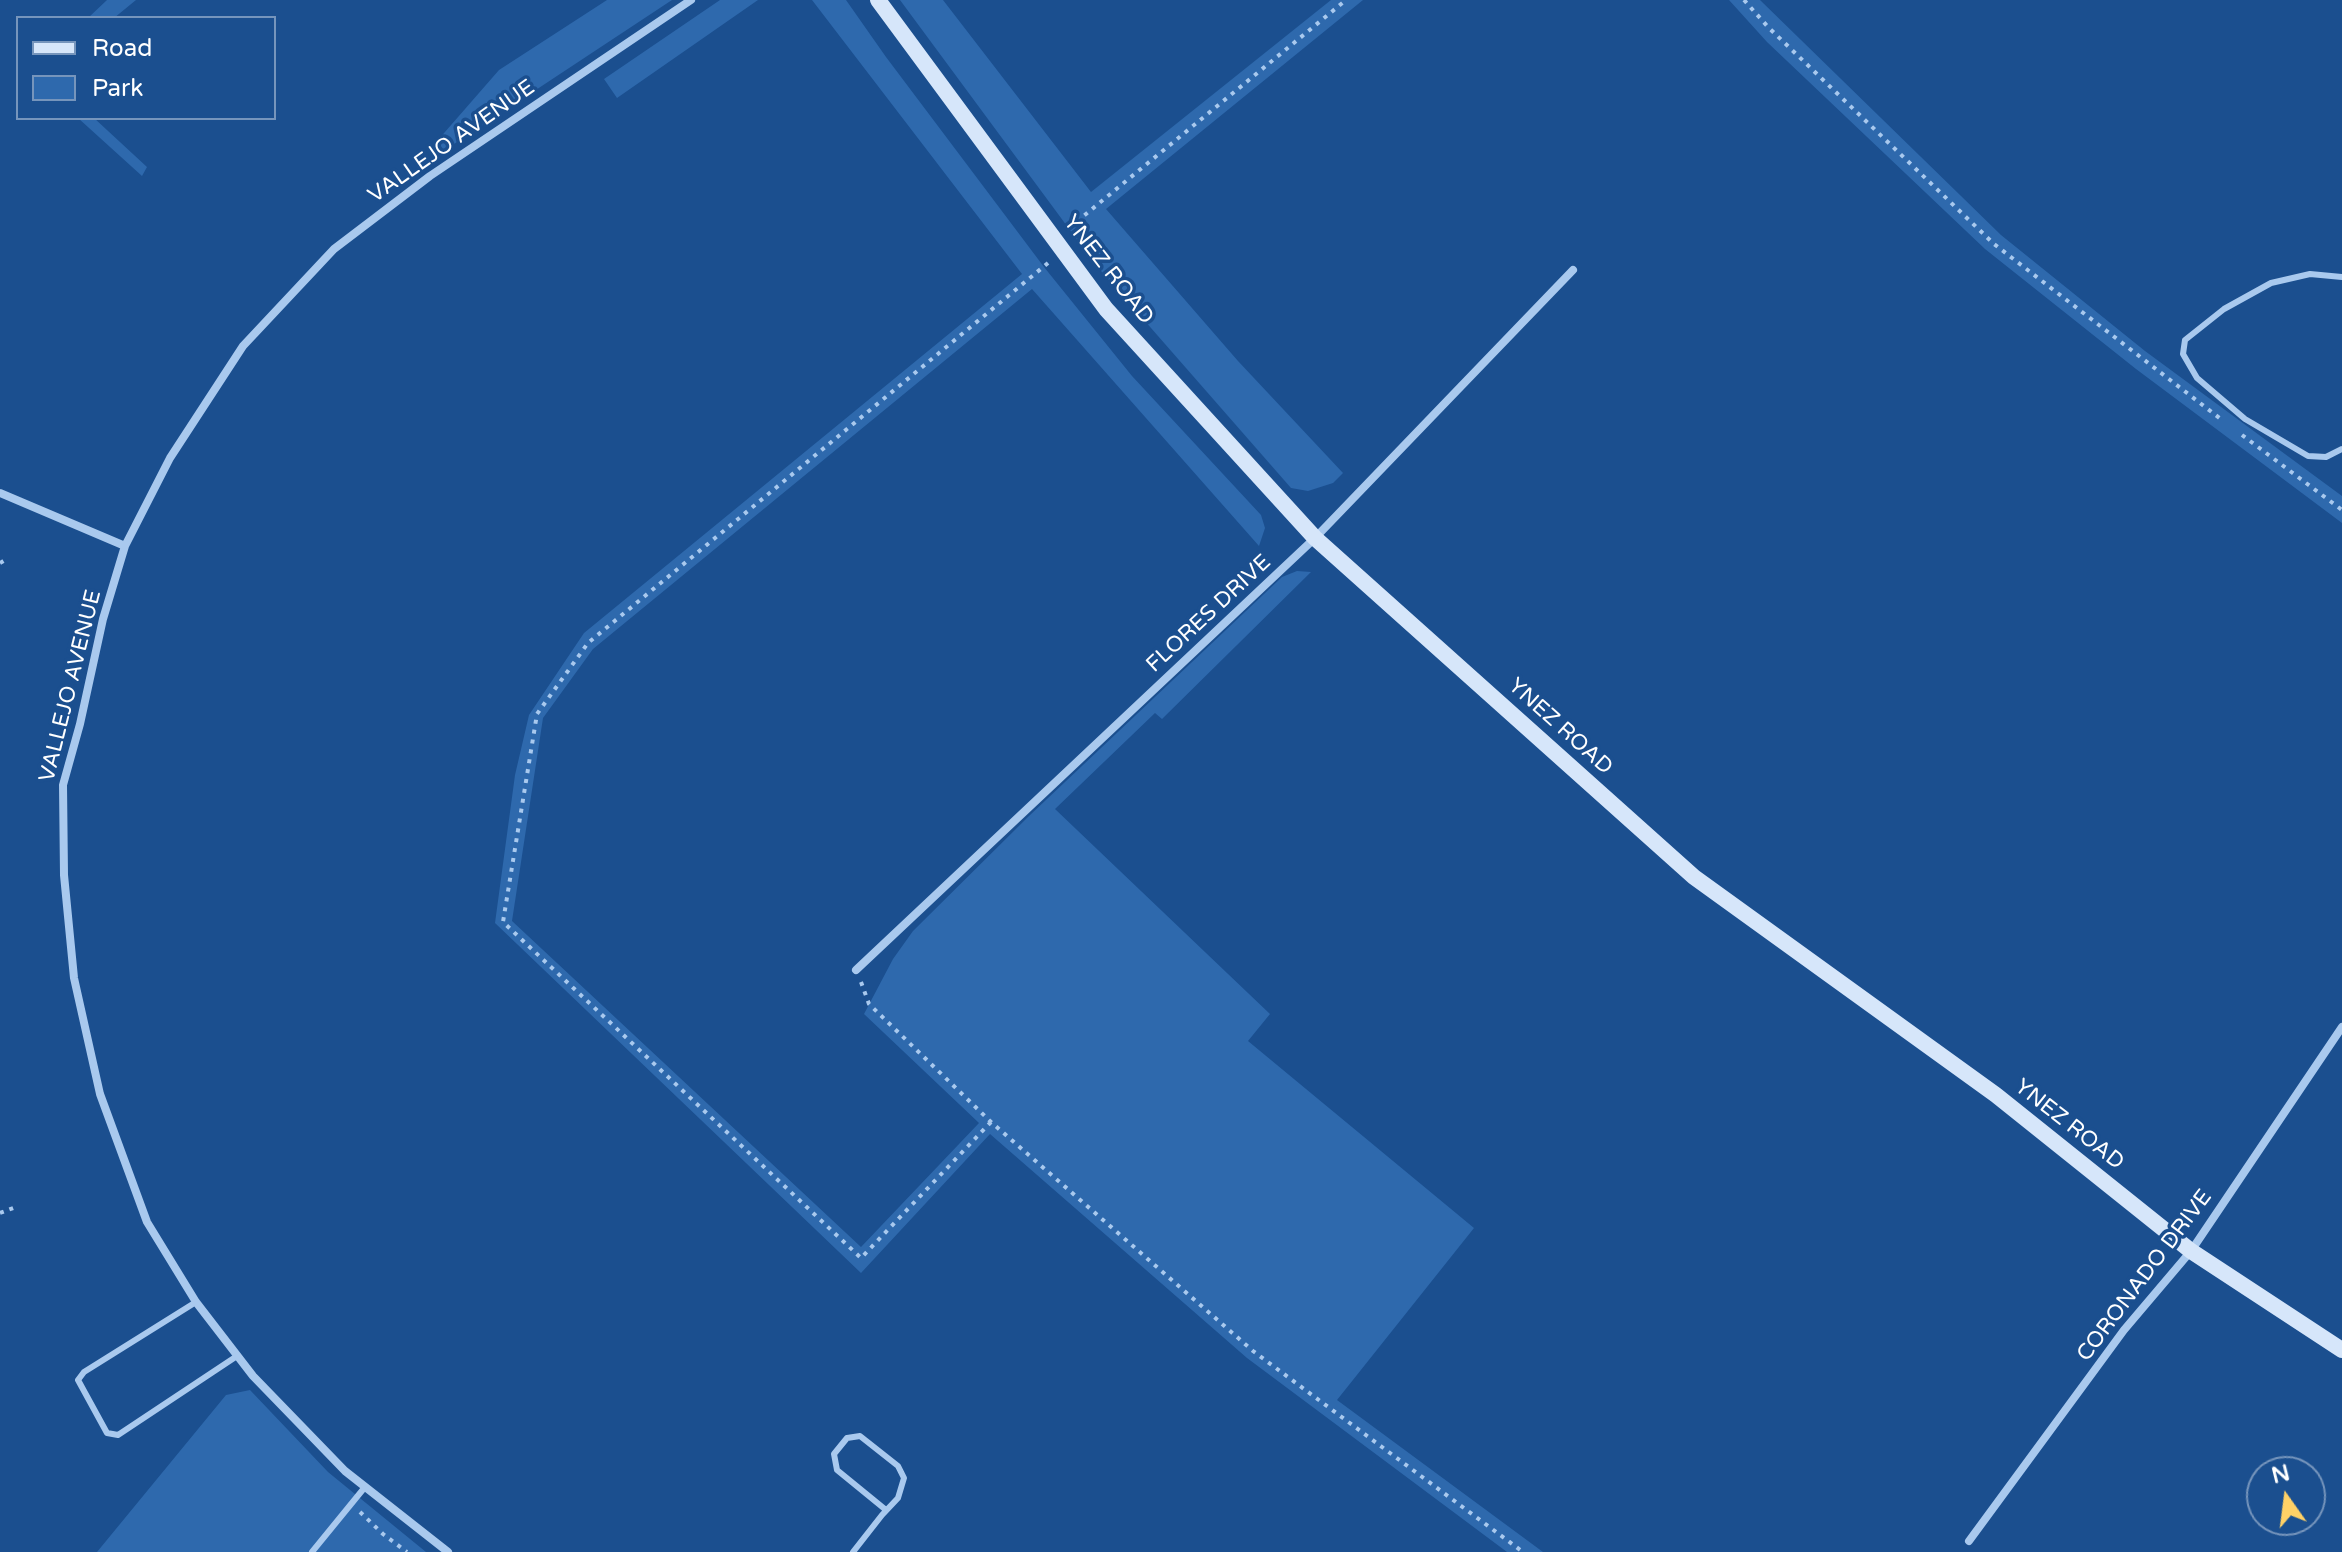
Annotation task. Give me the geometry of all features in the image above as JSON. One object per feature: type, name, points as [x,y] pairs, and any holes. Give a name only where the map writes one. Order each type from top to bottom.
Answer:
[{"type":"main road","name":"YNEZ ROAD","points":[[878,0],[1106,309],[1315,538],[1694,877],[1996,1095],[2191,1251],[2342,1350]]},
{"type":"street","name":"VALLEJO AVENUE","points":[[448,1552],[345,1471],[253,1376],[196,1302],[147,1222],[100,1094],[74,978],[65,890],[63,785],[103,619],[125,546],[170,458],[243,346],[334,249],[430,176],[691,0]]},
{"type":"street","name":"FLORES DRIVE","points":[[856,970],[1315,538],[1573,270]]},
{"type":"street","points":[[0,493],[125,546]]},
{"type":"street","name":"CORONADO DRIVE","points":[[1969,1541],[2124,1330],[2191,1251],[2342,1027]]},
{"type":"lane","points":[[2342,277],[2310,274],[2271,283],[2224,309],[2185,340],[2183,354],[2197,378],[2245,419],[2308,456],[2326,457],[2342,449]]},
{"type":"lane","points":[[196,1302],[84,1372],[78,1380],[107,1433],[118,1435],[237,1356]]},
{"type":"lane","points":[[853,1552],[898,1498],[904,1478],[898,1466],[860,1436],[847,1438],[834,1454],[837,1470],[886,1510]]},
{"type":"lane","points":[[312,1552],[365,1487]]},
{"type":"path","points":[[991,1122],[861,1258],[503,922],[537,714],[588,643],[1044,267],[1068,229],[1080,218],[1346,0]]},
{"type":"path","points":[[1744,0],[1768,27],[1994,244],[2222,421]]},
{"type":"path","points":[[2234,430],[2342,510]]},
{"type":"path","points":[[856,970],[869,1004],[991,1122],[1253,1351],[1523,1552]]},
{"type":"path","points":[[0,1213],[16,1207]]},
{"type":"path","points":[[353,1501],[367,1521],[407,1552]]},
{"type":"green space","points":[[107,0],[136,0],[116,16],[90,16]]},
{"type":"green space","points":[[607,0],[672,0],[451,146],[439,152],[431,148],[499,70]]},
{"type":"green space","points":[[720,0],[758,0],[617,98],[604,79]]},
{"type":"green space","points":[[812,0],[846,0],[1044,267],[1132,376],[1261,515],[1265,528],[1259,546],[1032,289],[593,649],[543,718],[512,921],[861,1247],[979,1123],[864,1014],[893,959],[913,931],[1029,816],[1282,577],[1297,571],[1311,572],[1162,719],[1155,713],[1055,809],[1270,1014],[1248,1041],[1474,1228],[1337,1400],[1543,1552],[1507,1552],[1247,1358],[990,1134],[861,1273],[495,923],[515,775],[529,715],[584,633],[1022,274]]},
{"type":"green space","points":[[900,0],[943,0],[1091,192],[1331,0],[1363,0],[1106,209],[1238,361],[1343,473],[1333,483],[1308,491],[1291,488],[1095,264]]},
{"type":"green space","points":[[1729,0],[1760,0],[2001,235],[2145,351],[2342,496],[2342,523],[2136,369],[1985,249],[1767,42]]},
{"type":"green space","points":[[80,120],[96,120],[147,167],[142,176]]},
{"type":"green space","points":[[250,1390],[328,1472],[426,1552],[97,1552],[226,1395]]}]
